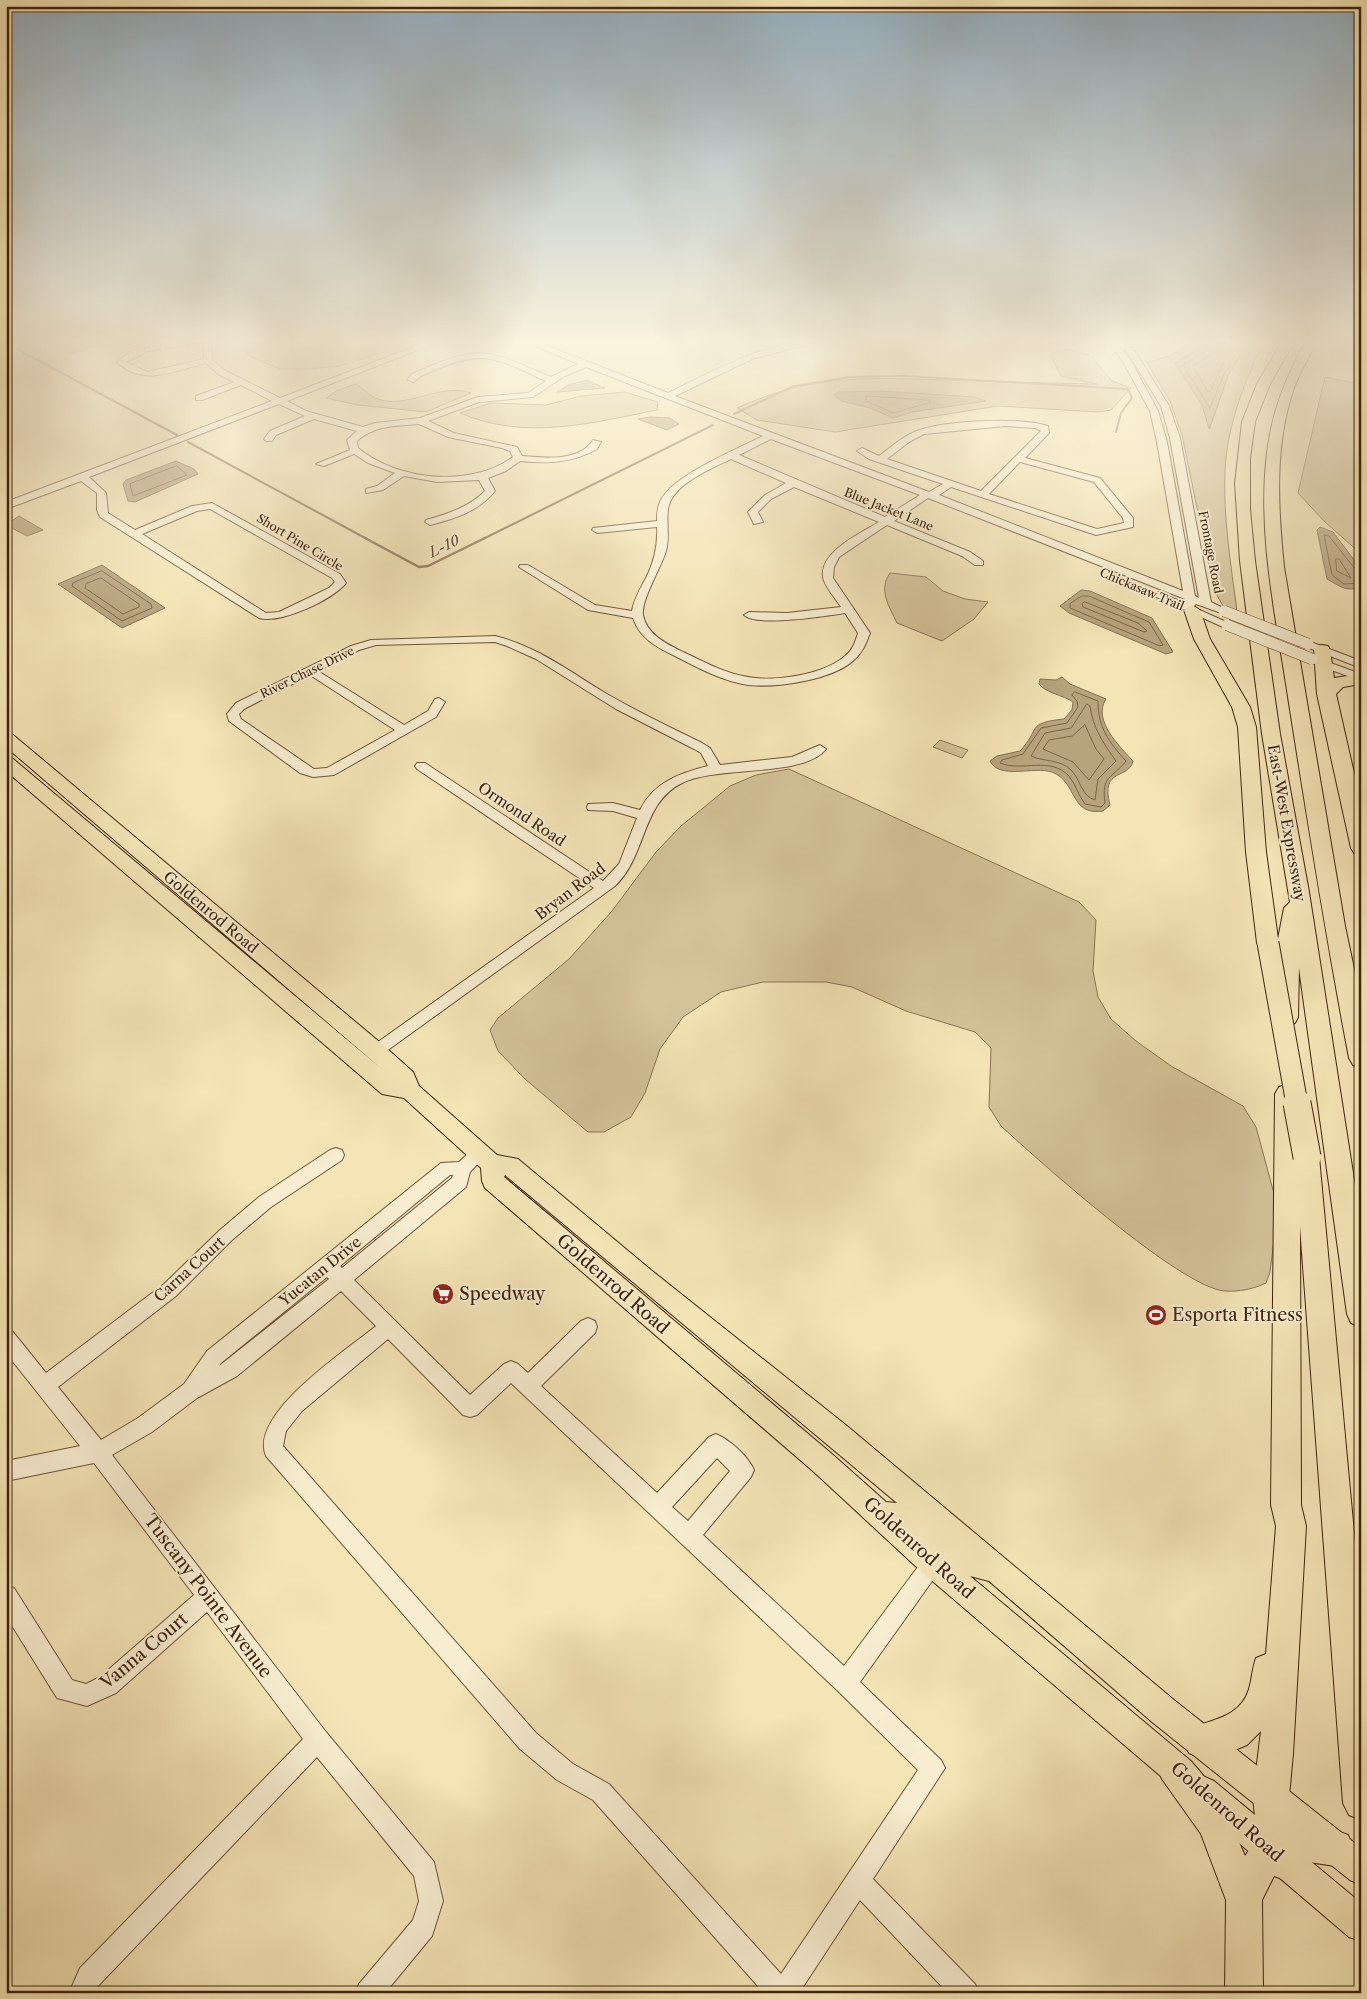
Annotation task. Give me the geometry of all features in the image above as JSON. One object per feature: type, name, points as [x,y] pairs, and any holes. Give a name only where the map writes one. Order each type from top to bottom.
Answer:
[{"type":"highway","name":"East-West Expressway","points":[[1246,433],[1243,516],[1262,674],[1289,850],[1299,892],[1361,1314]]},
{"type":"highway","name":"East-West Expressway","points":[[1276,433],[1271,459],[1270,507],[1276,567],[1334,926],[1361,1058]]},
{"type":"highway","points":[[1196,604],[1202,639],[1241,707],[1247,727],[1256,852],[1268,943],[1307,1157],[1361,1803]]},
{"type":"highway","points":[[1316,654],[1361,848]]},
{"type":"highway","points":[[1326,694],[1338,682],[1361,679]]},
{"type":"highway","points":[[1278,1852],[1274,1837],[1270,1796],[1275,1763],[1291,1526],[1286,1505],[1288,1369],[1286,997],[1289,937],[1299,892]]},
{"type":"highway","points":[[1334,926],[1355,961],[1361,980]]},
{"type":"highway","points":[[1201,1741],[1235,1733],[1254,1713],[1266,1695],[1280,1526],[1286,1505]]},
{"type":"highway","points":[[1174,1767],[1214,1823],[1244,1900],[1244,1993]]},
{"type":"highway","points":[[1244,1900],[1258,1868],[1278,1852],[1308,1842],[1348,1858]]},
{"type":"main road","name":"Goldenrod Road","points":[[6,738],[95,815],[340,1045],[390,1088],[409,1090]]},
{"type":"main road","name":"Goldenrod Road","points":[[6,762],[205,931],[251,946],[398,1070],[406,1078],[409,1090],[486,1158],[510,1166],[643,1278],[838,1435],[954,1535],[1201,1741],[1348,1858]]},
{"type":"main road","points":[[59,807],[95,815]]},
{"type":"main road","points":[[73,819],[95,815]]},
{"type":"main road","points":[[340,1045],[345,1043],[354,1045],[380,1069],[398,1070]]},
{"type":"main road","name":"Goldenrod Road","points":[[486,1158],[493,1181],[882,1515],[933,1563],[1174,1767],[1278,1852],[1361,1925]]},
{"type":"main road","points":[[882,1515],[900,1516],[928,1534],[938,1537],[954,1535]]},
{"type":"main road","points":[[933,1563],[942,1557],[956,1557],[1000,1573]]},
{"type":"street","points":[[6,506],[194,433]]},
{"type":"street","points":[[269,439],[273,433]]},
{"type":"street","points":[[359,433],[352,440],[355,451],[402,473],[437,479],[482,476],[511,465],[518,458],[568,460],[594,447],[596,442]]},
{"type":"street","points":[[447,433],[473,440],[499,443],[514,448],[518,458]]},
{"type":"street","name":"Chickasaw Trail","points":[[763,433],[1151,582],[1196,604],[1226,624],[1316,654],[1361,665]]},
{"type":"street","points":[[880,460],[920,433]]},
{"type":"street","points":[[983,495],[1044,433]]},
{"type":"street","name":"Frontage Road","points":[[1160,433],[1185,573],[1196,604]]},
{"type":"street","name":"Frontage Road","points":[[1174,433],[1196,604]]},
{"type":"street","points":[[770,436],[678,484],[666,498],[661,524],[663,542],[655,571],[639,604],[638,616],[645,632],[654,640],[701,666],[747,681],[777,683],[800,679],[834,668],[857,652],[864,633],[828,578],[835,555],[926,495],[940,480]]},
{"type":"street","points":[[321,464],[355,451]]},
{"type":"street","points":[[862,451],[880,460],[1096,532],[1129,525],[1128,518],[1096,480],[1019,459]]},
{"type":"street","name":"Blue Jacket Lane","points":[[733,456],[793,483],[966,554],[979,563]]},
{"type":"street","points":[[369,491],[380,488],[402,473]]},
{"type":"street","name":"Short Pine Circle","points":[[82,476],[98,488],[103,495],[105,502],[102,510],[104,515],[134,534],[266,617],[276,617],[288,613],[333,590],[341,583],[336,576],[212,506],[195,508],[134,534]]},
{"type":"street","points":[[430,522],[446,519],[481,501],[490,491],[482,476]]},
{"type":"street","points":[[758,522],[753,512],[758,506],[793,483]]},
{"type":"street","points":[[926,495],[938,493],[950,484]]},
{"type":"street","name":"Chickasaw Trail","points":[[926,495],[935,502],[1196,604],[1224,611],[1316,654],[1361,679]]},
{"type":"street","points":[[597,530],[661,524]]},
{"type":"street","points":[[524,567],[592,608],[638,616]]},
{"type":"street","points":[[1151,582],[1172,583],[1182,579],[1185,573]]},
{"type":"street","points":[[748,615],[774,618],[798,617],[849,609]]},
{"type":"street","name":"River Chase Drive","points":[[439,702],[432,714],[330,772],[313,774],[304,770],[235,721],[233,714],[240,706],[309,670],[355,648],[375,642],[494,640],[514,643],[560,668],[608,700],[698,746],[706,751],[716,769]]},
{"type":"street","points":[[309,670],[402,730]]},
{"type":"street","name":"Bryan Road","points":[[376,1051],[604,888],[626,864],[643,815],[652,800],[664,788],[691,775],[716,769],[784,763],[800,759],[820,749]]},
{"type":"street","name":"Ormond Road","points":[[421,766],[604,888]]},
{"type":"street","points":[[593,807],[613,807],[643,815]]},
{"type":"street","name":"Carna Court","points":[[44,1386],[170,1290],[226,1235],[265,1202],[336,1155]]},
{"type":"street","name":"Yucatan Drive","points":[[6,1471],[98,1452],[144,1425],[190,1391],[230,1370],[334,1272],[460,1182],[462,1168],[486,1158]]},
{"type":"street","points":[[334,1272],[389,1327],[470,1408],[511,1370],[846,1683],[933,1768],[782,1993],[600,1792],[565,1772],[528,1741],[272,1449],[277,1427],[295,1404],[389,1327]]},
{"type":"street","points":[[528,1386],[588,1327]]},
{"type":"street","name":"Tuscany Pointe Avenue","points":[[6,1338],[98,1452],[318,1740],[425,1871],[431,1901],[423,1927],[368,1993]]},
{"type":"street","points":[[658,1507],[716,1444],[723,1450],[744,1470],[689,1536]]},
{"type":"street","points":[[846,1683],[933,1563]]},
{"type":"street","name":"Vanna Court","points":[[6,1596],[65,1690],[87,1695],[108,1685],[208,1596]]},
{"type":"street","points":[[82,1993],[89,1977],[318,1740]]},
{"type":"street","points":[[858,1881],[966,1993]]},
{"type":"shaded area","points":[[1181,433],[1230,433],[1225,471],[1226,524],[1237,611],[1223,606],[1214,590]]},
{"type":"shaded area","points":[[1312,433],[1361,433],[1361,554],[1324,521],[1298,493]]},
{"type":"shaded area","points":[[890,573],[926,577],[943,591],[965,599],[988,602],[974,619],[942,641],[897,623],[888,604],[885,592],[885,586]]},
{"type":"shaded area","points":[[940,740],[968,750],[962,758],[933,747]]},
{"type":"shaded area","points":[[789,769],[1079,902],[1096,920],[1093,971],[1098,997],[1111,1019],[1136,1041],[1171,1066],[1243,1106],[1256,1127],[1276,1201],[1276,1224],[1270,1272],[1266,1283],[1246,1290],[1225,1291],[1204,1284],[1177,1269],[1145,1247],[1077,1193],[1001,1126],[989,1107],[991,1048],[975,1032],[906,1011],[852,987],[826,982],[763,982],[721,992],[683,1017],[660,1049],[645,1093],[631,1117],[604,1132],[588,1132],[525,1079],[498,1051],[490,1030],[498,1018],[569,959],[612,911],[656,852],[681,826],[730,786],[756,775]]},
{"type":"water","points":[[176,461],[194,469],[198,474],[135,502],[128,501],[123,484],[126,480]]},
{"type":"water","points":[[19,516],[43,530],[27,536],[6,525]]},
{"type":"water","points":[[1320,527],[1333,532],[1361,569],[1361,588],[1346,589],[1327,579],[1317,530]]},
{"type":"water","points":[[102,565],[165,608],[122,628],[58,584]]},
{"type":"water","points":[[1081,590],[1090,591],[1152,618],[1173,652],[1166,654],[1069,613],[1060,606]]},
{"type":"water","points":[[1062,677],[1070,684],[1106,699],[1102,716],[1105,724],[1115,741],[1133,761],[1126,771],[1112,779],[1108,793],[1110,805],[1103,811],[1092,811],[1084,808],[1066,783],[1052,772],[1001,770],[990,761],[997,756],[1020,751],[1038,725],[1064,719],[1072,710],[1073,702],[1046,690],[1039,684],[1040,679],[1056,680]]},
{"type":"waterway","name":"L-10","points":[[483,539],[696,433]]},
{"type":"waterway","name":"L-10","points":[[188,442],[367,539]]},
{"type":"waterway","name":"L-10","points":[[365,538],[419,567],[428,566],[485,538]]},
{"type":"place","name":"Speedway","points":[[443,1294]]},
{"type":"place","name":"Esporta Fitness","points":[[1156,1315]]}]
